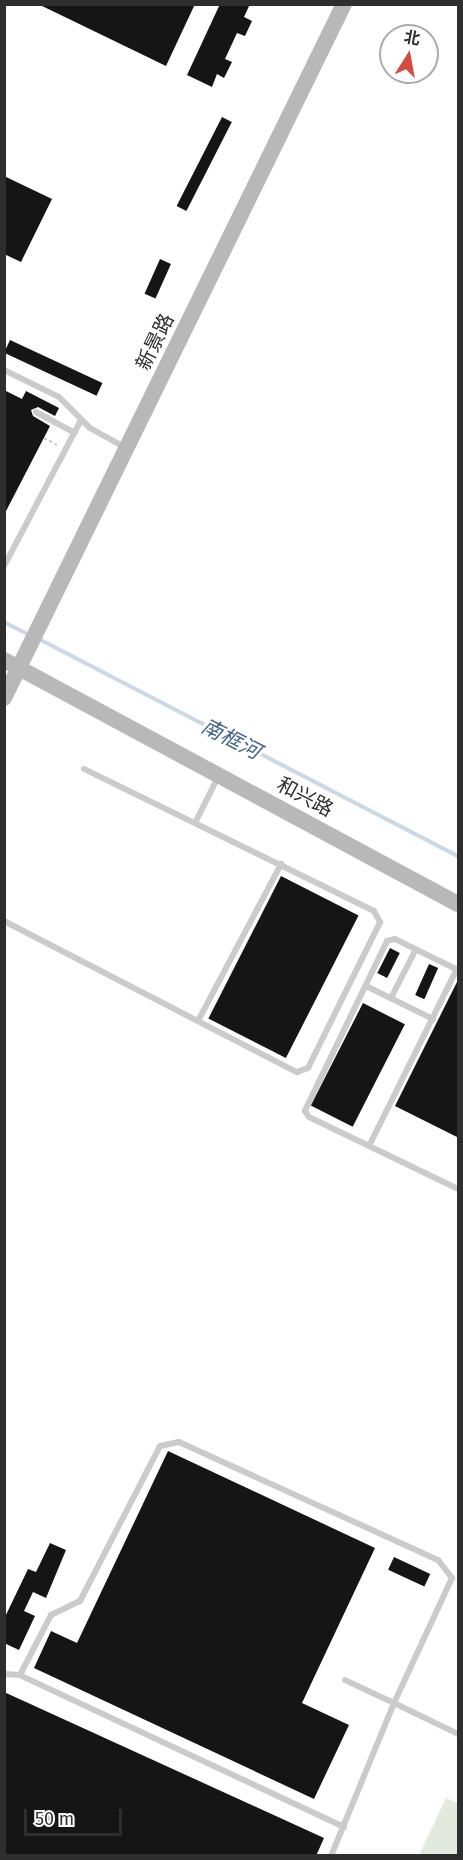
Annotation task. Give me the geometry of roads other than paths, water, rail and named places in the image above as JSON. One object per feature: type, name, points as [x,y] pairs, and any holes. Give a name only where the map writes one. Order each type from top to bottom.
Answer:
[{"type":"street","name":"新景路","points":[[4,698],[12,664],[127,448],[344,4]]},
{"type":"street","name":"和兴路","points":[[12,664],[459,904]]},
{"type":"lane","points":[[4,370],[59,397],[81,420],[127,448]]},
{"type":"lane","points":[[36,412],[75,433]]},
{"type":"lane","points":[[4,567],[81,420]]},
{"type":"lane","points":[[4,921],[297,1072],[308,1068],[380,922],[374,911],[84,769]]},
{"type":"lane","points":[[196,822],[219,775]]},
{"type":"lane","points":[[198,1021],[281,864]]},
{"type":"lane","points":[[369,1146],[458,970],[395,939],[387,941],[305,1112],[369,1146],[459,1189]]},
{"type":"lane","points":[[391,998],[416,949]]},
{"type":"lane","points":[[366,986],[433,1019]]},
{"type":"lane","points":[[20,1676],[51,1615],[80,1602],[160,1446],[179,1442],[438,1560],[452,1578],[394,1703],[331,1856]]},
{"type":"lane","points":[[4,1674],[20,1676],[344,1827]]},
{"type":"lane","points":[[345,1680],[459,1734]]},
{"type":"waterway","name":"南框河","points":[[4,622],[30,635]]},
{"type":"waterway","name":"南框河","points":[[37,638],[458,856]]}]
